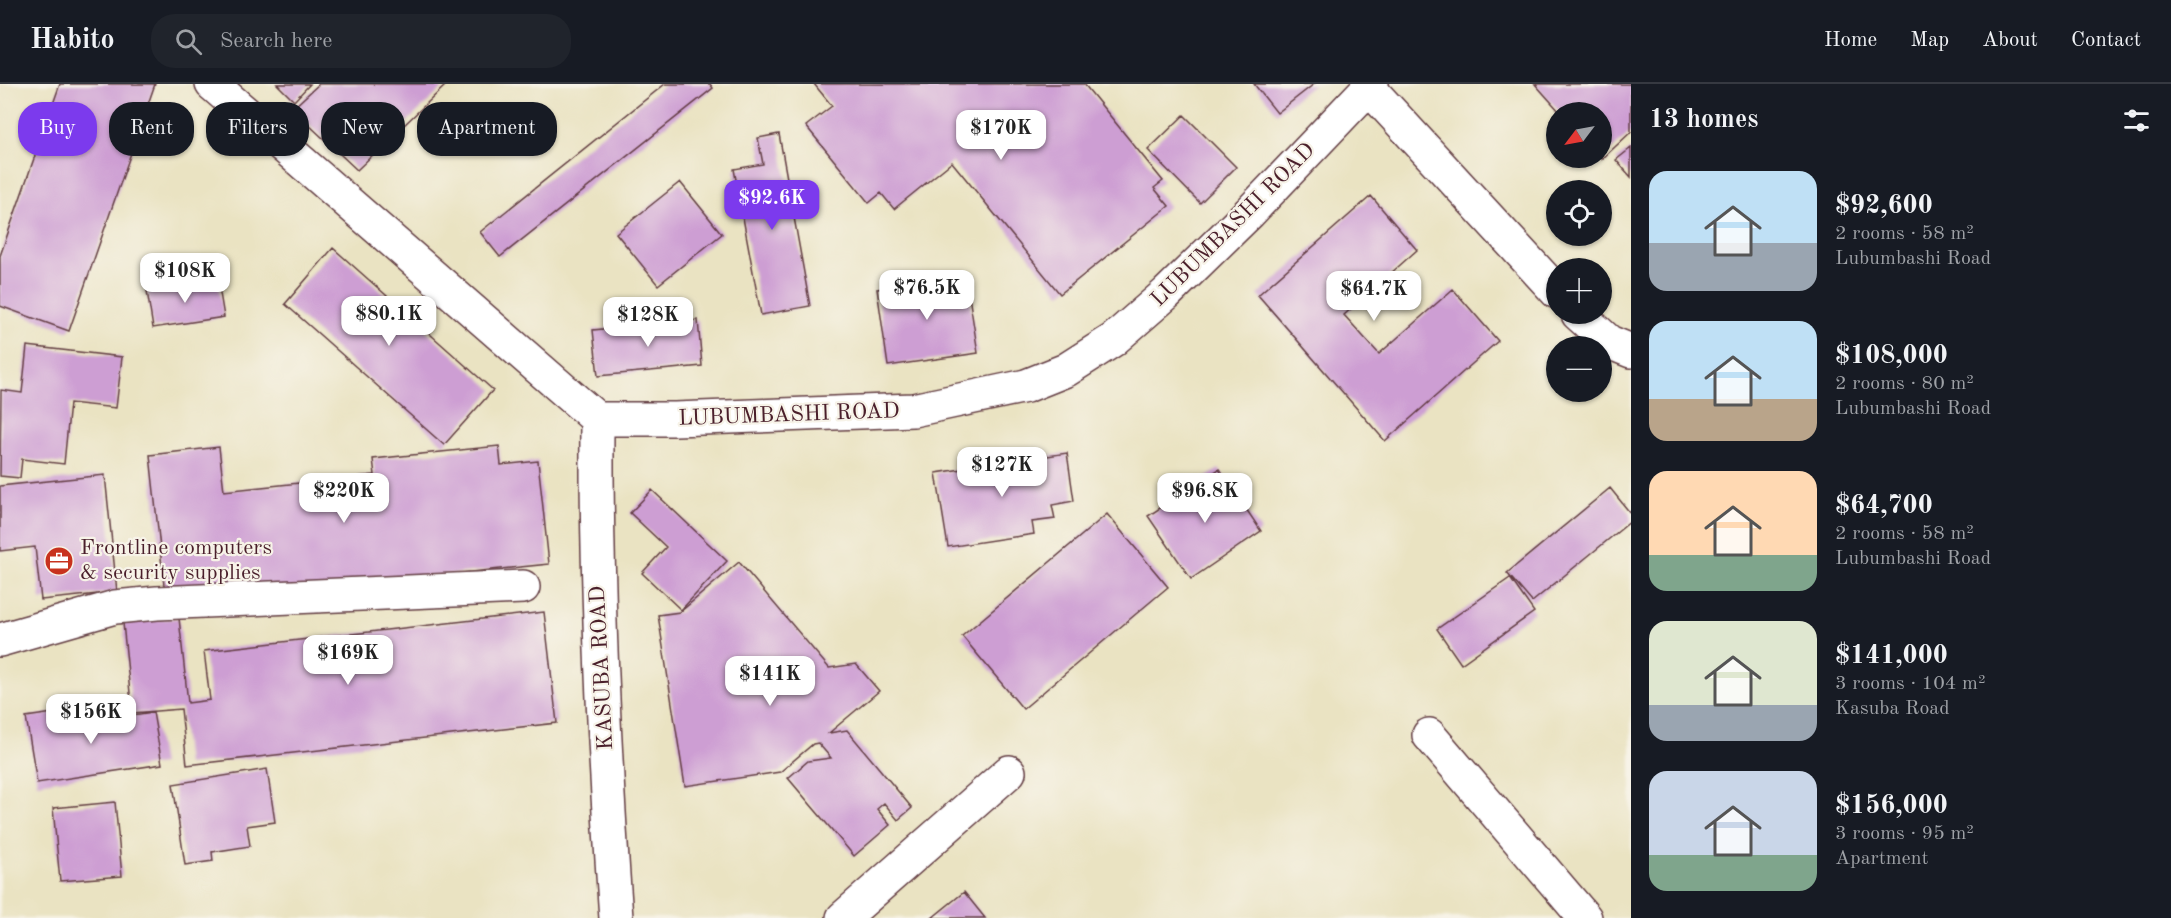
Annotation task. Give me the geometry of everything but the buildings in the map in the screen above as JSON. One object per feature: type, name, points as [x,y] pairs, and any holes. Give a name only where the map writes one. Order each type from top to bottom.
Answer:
[{"type":"street","points":[[212,84],[597,419]]},
{"type":"street","points":[[1370,86],[1546,280]]},
{"type":"street","name":"LUBUMBASHI ROAD","points":[[597,419],[675,419],[913,410],[1026,387],[1066,370],[1106,345],[1167,293],[1249,213],[1370,86]]},
{"type":"street","points":[[1589,324],[1609,342],[1631,351]]},
{"type":"street","name":"KASUBA ROAD","points":[[597,419],[599,645],[616,918]]},
{"type":"street","points":[[0,640],[115,607],[157,603],[523,587]]},
{"type":"street","points":[[1429,735],[1585,918]]},
{"type":"street","points":[[843,918],[1008,772]]},
{"type":"place","name":"Frontline computers & security supplies","points":[[59,561]]}]
